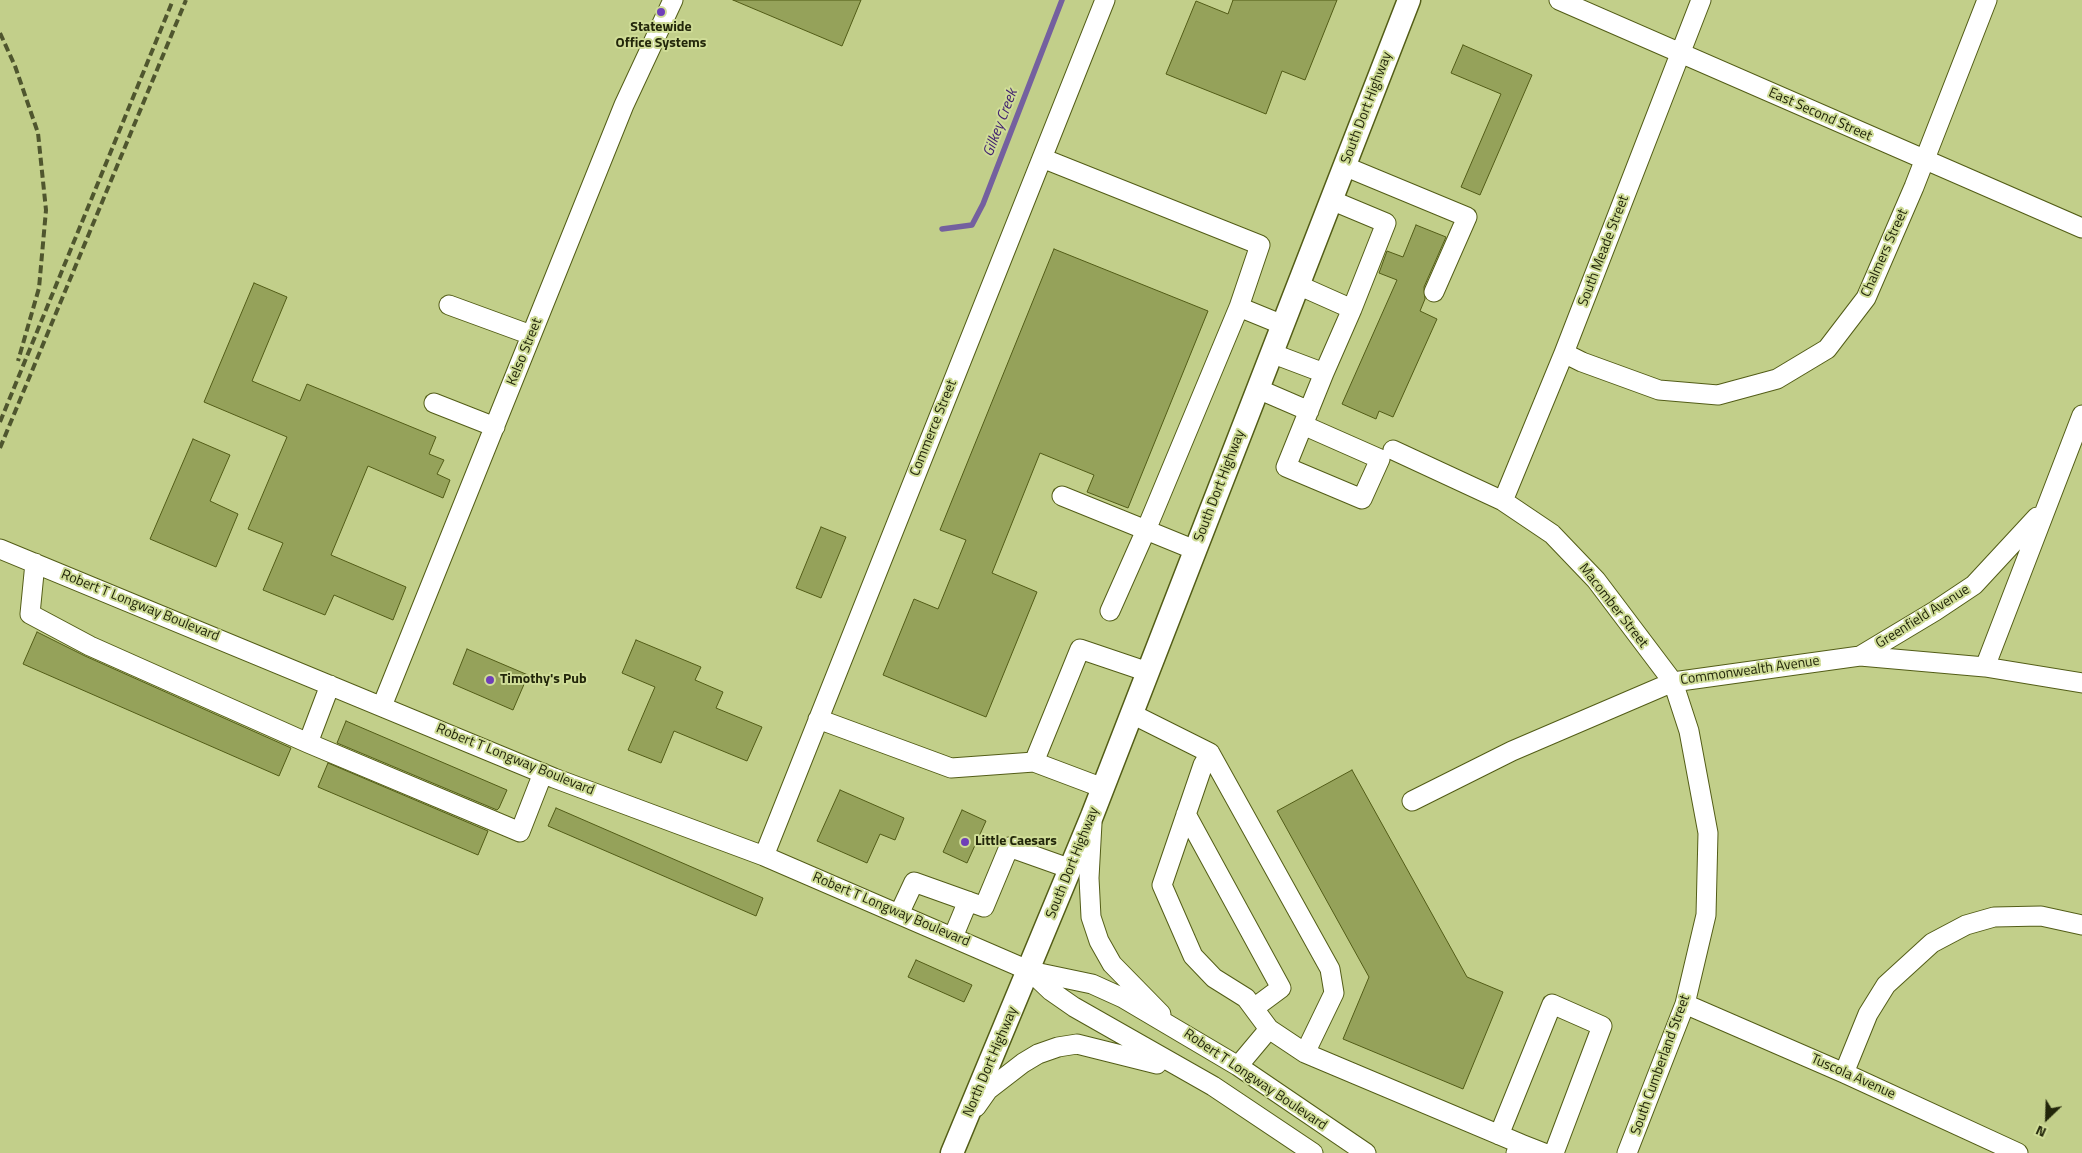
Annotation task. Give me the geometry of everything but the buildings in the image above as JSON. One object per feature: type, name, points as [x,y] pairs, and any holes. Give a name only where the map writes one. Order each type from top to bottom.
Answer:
[{"type":"main road","name":"South Dort Highway","points":[[1030,970],[1132,714],[1409,0]]},
{"type":"main road","name":"North Dort Highway","points":[[952,1153],[1030,970]]},
{"type":"street","name":"Kelso Street","points":[[382,706],[624,105],[673,0]]},
{"type":"street","name":"Commerce Street","points":[[764,856],[1105,0]]},
{"type":"street","name":"East Second Street","points":[[1559,0],[1579,4],[1680,54],[2082,228]]},
{"type":"street","name":"South Meade Street","points":[[1502,501],[1564,353],[1701,0]]},
{"type":"street","name":"Chalmers Street","points":[[1564,353],[1582,362],[1659,390],[1718,395],[1777,379],[1827,349],[1866,298],[1924,160],[1987,0]]},
{"type":"street","points":[[1042,158],[1260,245],[1239,308],[1110,611]]},
{"type":"street","points":[[1344,166],[1467,217],[1434,292]]},
{"type":"street","points":[[1258,390],[1306,418],[1380,459],[1362,500],[1286,467],[1306,418],[1324,373],[1352,309],[1386,223],[1331,200]]},
{"type":"street","points":[[1298,285],[1352,309]]},
{"type":"street","points":[[450,305],[532,335]]},
{"type":"street","points":[[1239,308],[1283,325]]},
{"type":"street","points":[[1272,354],[1324,373]]},
{"type":"street","points":[[434,403],[494,427]]},
{"type":"street","name":"Greenfield Avenue","points":[[1985,667],[2044,509],[2082,415]]},
{"type":"street","name":"Macomber Street","points":[[1393,450],[1502,501],[1552,534],[1596,580],[1673,682]]},
{"type":"street","points":[[1062,496],[1195,550]]},
{"type":"street","name":"Greenfield Avenue","points":[[1860,656],[1974,585],[2044,509]]},
{"type":"street","name":"Robert T Longway Boulevard","points":[[0,549],[543,773],[764,856],[1030,970],[1092,984],[1123,998],[1170,1024],[1238,1066],[1366,1153]]},
{"type":"street","points":[[35,563],[30,614],[90,646],[308,743],[520,832],[543,773]]},
{"type":"street","points":[[1034,762],[1080,649],[1148,672]]},
{"type":"street","name":"Commonwealth Avenue","points":[[1412,800],[1512,751],[1673,682],[1860,656],[1985,667],[2082,683]]},
{"type":"street","name":"South Cumberland Street","points":[[1628,1153],[1686,1004],[1706,915],[1708,833],[1690,731],[1673,682]]},
{"type":"street","points":[[308,743],[330,684]]},
{"type":"street","points":[[1132,714],[1210,753],[1330,969],[1334,993],[1306,1053]]},
{"type":"street","points":[[818,719],[951,768],[1034,762],[1103,788]]},
{"type":"street","points":[[1210,753],[1203,765],[1162,885],[1193,956],[1214,978],[1246,998],[1269,1029],[1306,1053],[1499,1135],[1519,1148],[1544,1153]]},
{"type":"street","points":[[1186,814],[1281,988],[1254,1008]]},
{"type":"street","points":[[1092,816],[1089,878],[1092,917],[1099,941],[1112,964],[1143,993],[1170,1024]]},
{"type":"street","points":[[899,914],[914,882],[984,907],[1010,847],[1071,869]]},
{"type":"street","points":[[953,937],[968,901]]},
{"type":"street","points":[[1844,1073],[1868,1014],[1886,985],[1932,943],[1966,925],[1994,917],[2042,916],[2082,925]]},
{"type":"street","name":"Robert T Longway Boulevard","points":[[1030,970],[1051,991],[1074,1008],[1213,1086],[1313,1153]]},
{"type":"street","points":[[1499,1135],[1552,1004],[1602,1026],[1554,1153]]},
{"type":"street","name":"Tuscola Avenue","points":[[1686,1004],[1844,1073],[2018,1153]]},
{"type":"street","points":[[1238,1066],[1269,1029]]},
{"type":"street","points":[[966,1120],[988,1090],[1023,1063],[1038,1054],[1077,1044],[1154,1062],[1213,1086]]},
{"type":"waterway","name":"Gilkey Creek","points":[[942,229],[972,225],[983,204],[1062,0]]},
{"type":"railway","points":[[0,422],[173,0]]},
{"type":"railway","points":[[0,448],[186,0]]},
{"type":"railway","points":[[0,33],[15,66],[38,133],[46,210],[39,288],[18,361]]},
{"type":"place","name":"Statewide Office Systems","points":[[661,12]]},
{"type":"place","name":"Timothy's Pub","points":[[490,680]]},
{"type":"place","name":"Little Caesars","points":[[965,842]]}]
